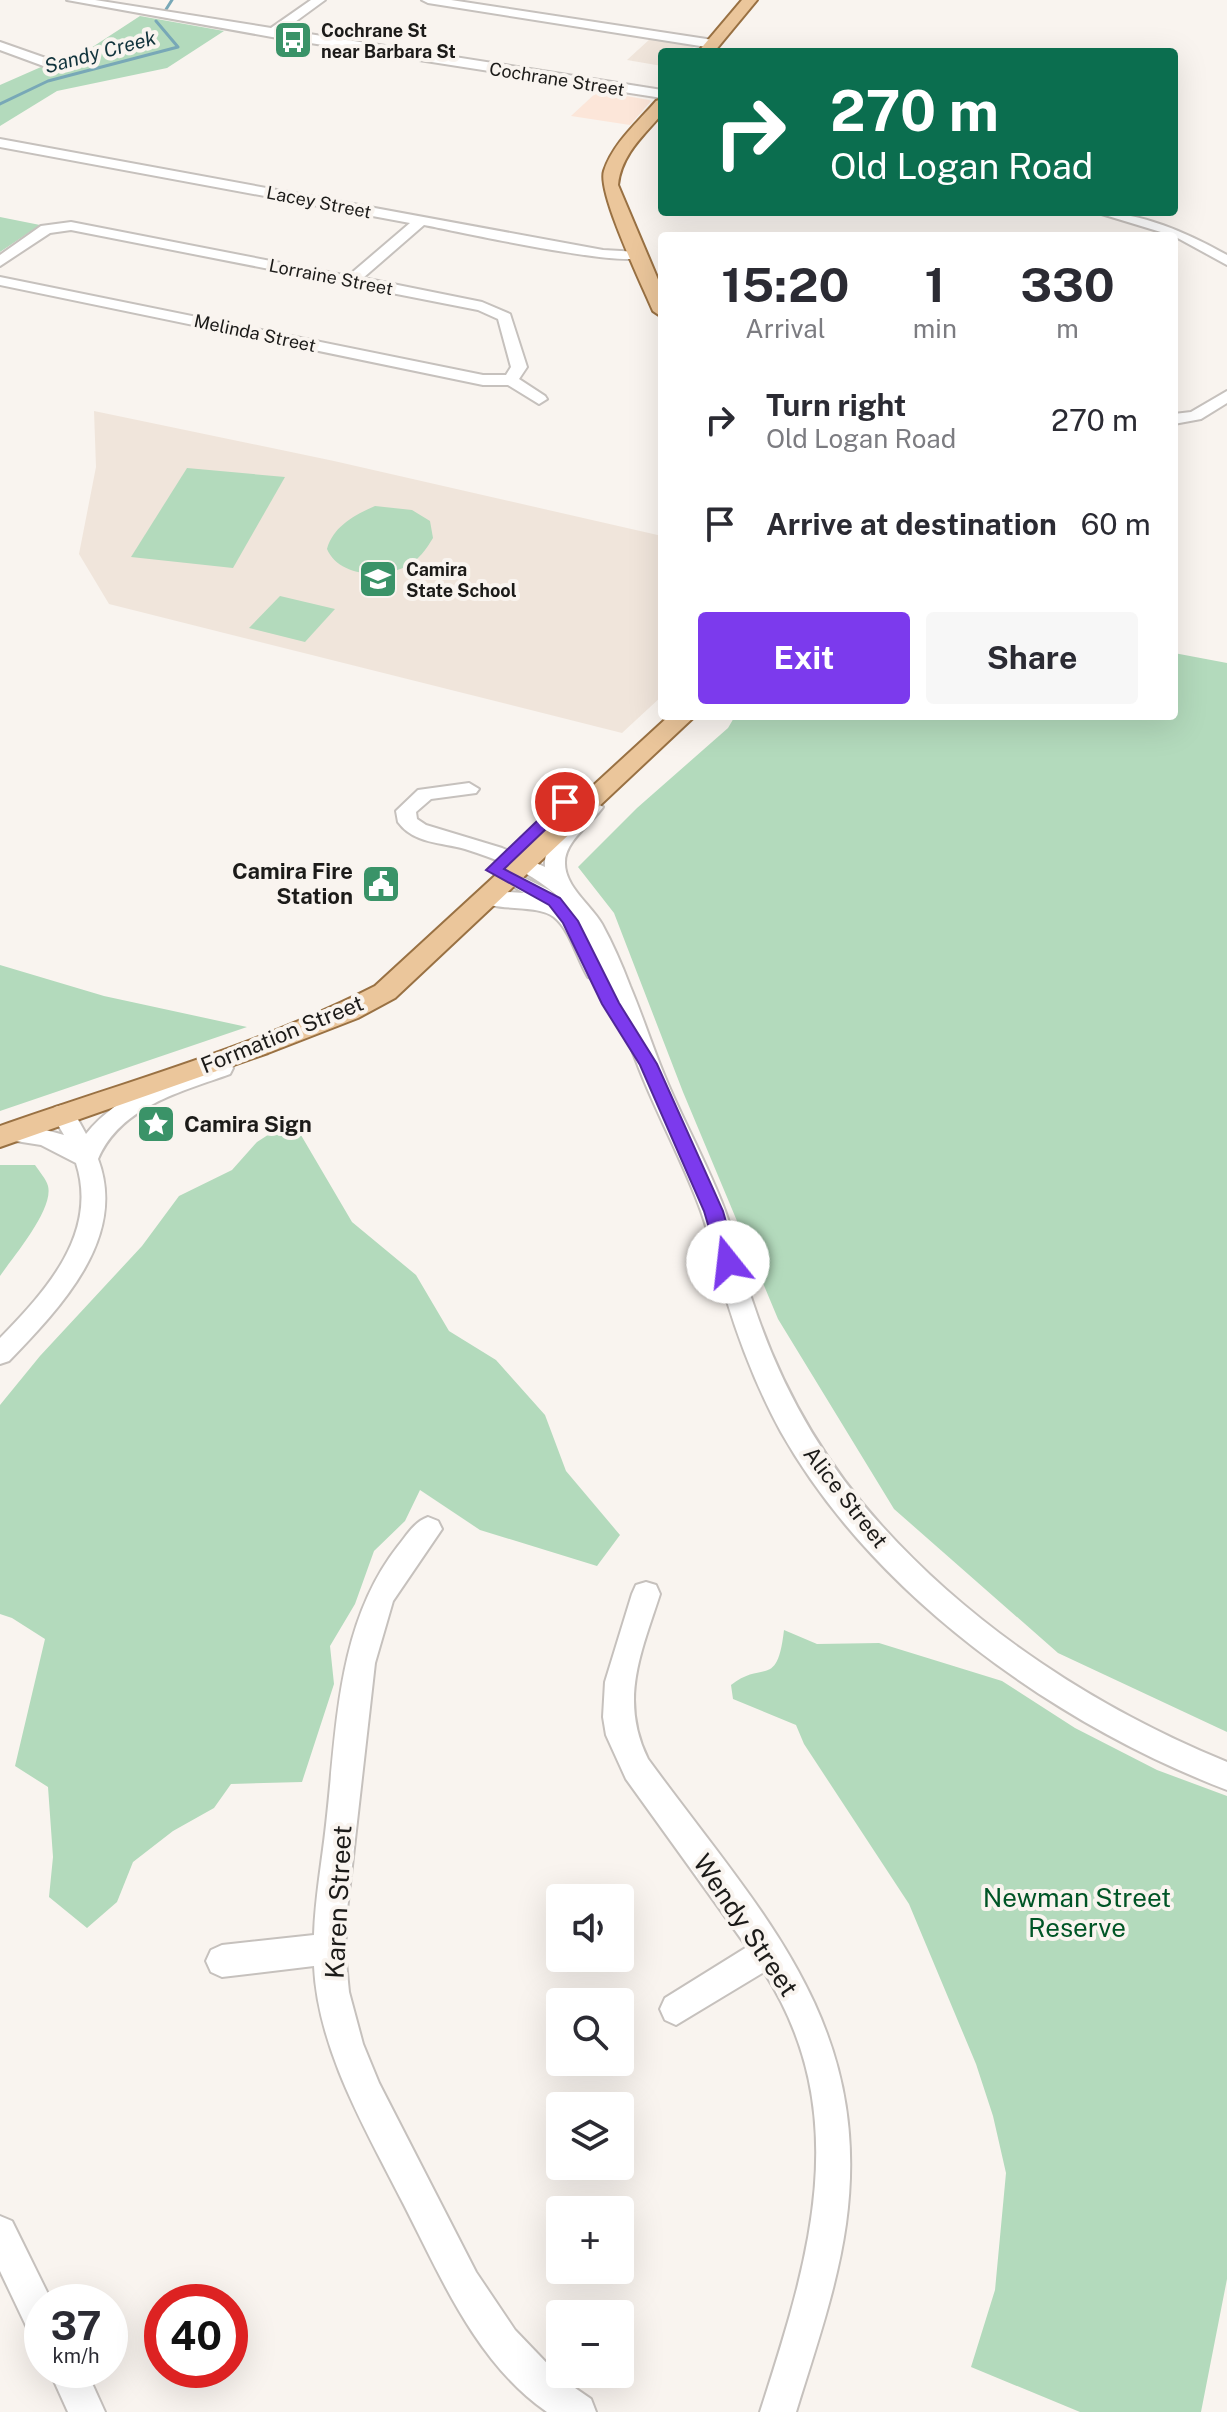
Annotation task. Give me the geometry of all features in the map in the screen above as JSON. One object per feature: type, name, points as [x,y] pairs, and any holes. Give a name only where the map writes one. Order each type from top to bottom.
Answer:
[{"type":"main road","points":[[709,48],[750,0]]},
{"type":"main road","points":[[658,109],[621,154],[610,175],[610,185],[658,301]]},
{"type":"main road","points":[[504,874],[660,720]]},
{"type":"main road","points":[[504,874],[606,789],[679,720]]},
{"type":"main road","name":"Formation Street","points":[[5,1135],[348,1011],[385,992],[504,874]]},
{"type":"main road","name":"Formation Street","points":[[63,1113],[84,1098],[328,1005],[386,967],[504,874]]},
{"type":"street","name":"Cochrane Street","points":[[73,0],[658,93]]},
{"type":"street","points":[[272,33],[319,0]]},
{"type":"street","points":[[428,0],[709,48]]},
{"type":"street","points":[[0,46],[53,65]]},
{"type":"street","name":"Lacey Street","points":[[0,143],[603,254],[639,256]]},
{"type":"street","points":[[1115,216],[1168,232]]},
{"type":"street","points":[[351,281],[420,221]]},
{"type":"street","name":"Lorraine Street","points":[[0,262],[46,229],[57,226],[495,310],[505,317],[519,367],[511,380]]},
{"type":"street","points":[[1178,235],[1227,261]]},
{"type":"street","name":"Melinda Street","points":[[0,281],[483,380],[511,380]]},
{"type":"street","points":[[511,380],[539,399]]},
{"type":"street","points":[[1178,418],[1195,416],[1227,396]]},
{"type":"street","points":[[469,789],[425,794],[406,811],[408,822],[449,849],[504,874],[527,900],[570,921]]},
{"type":"street","points":[[561,887],[552,866],[553,858],[563,840],[587,817],[606,789]]},
{"type":"street","name":"Alice Street","points":[[504,874],[546,876],[581,906],[592,926],[713,1211],[742,1312],[765,1370],[792,1427],[828,1481],[882,1546],[992,1643],[1027,1669],[1165,1752],[1227,1776]]},
{"type":"street","name":"Alice Street","points":[[504,874],[555,901],[570,921],[611,1004],[648,1064]]},
{"type":"street","points":[[86,1159],[91,1141],[105,1125],[148,1097],[261,1053],[348,1011]]},
{"type":"street","points":[[0,1354],[52,1299],[77,1259],[90,1227],[93,1178],[63,1113]]},
{"type":"street","points":[[5,1135],[31,1133],[48,1137],[86,1159]]},
{"type":"street","name":"Karen Street","points":[[428,1529],[401,1561],[376,1606],[361,1659],[331,1948],[332,1988],[343,2035],[367,2099],[476,2306],[559,2407]]},
{"type":"street","name":"Wendy Street","points":[[646,1594],[621,1677],[617,1705],[622,1737],[637,1769],[769,1951],[797,1999],[818,2049],[830,2105],[835,2167],[823,2252],[811,2305],[778,2412]]},
{"type":"street","points":[[222,1961],[331,1948]]},
{"type":"street","points":[[676,2009],[769,1951]]},
{"type":"street","points":[[0,2233],[25,2284]]},
{"type":"street","points":[[76,2388],[87,2412]]},
{"type":"shaded area","points":[[650,39],[694,48],[658,48],[658,65],[627,60]]},
{"type":"shaded area","points":[[598,91],[651,101],[630,125],[571,116]]},
{"type":"shaded area","name":"Camira State School","points":[[94,411],[334,461],[658,535],[658,700],[622,733],[109,604],[79,554],[96,467]]},
{"type":"green space","points":[[140,16],[224,31],[167,68],[57,91],[0,126],[0,85],[41,67],[71,61]]},
{"type":"green space","points":[[0,217],[40,225],[0,252]]},
{"type":"green space","points":[[187,468],[285,477],[233,568],[131,557]]},
{"type":"green space","points":[[375,506],[412,510],[430,521],[433,538],[415,561],[397,570],[374,574],[351,570],[333,558],[327,549],[330,541],[345,523]]},
{"type":"green space","points":[[280,596],[335,609],[305,642],[249,628]]},
{"type":"green space","points":[[1178,654],[1227,663],[1227,1732],[1058,1653],[894,1509],[778,1319],[683,1092],[614,913],[578,867],[637,808],[728,728],[733,720],[1178,720]]},
{"type":"green space","points":[[0,965],[104,996],[247,1027],[0,1111]]},
{"type":"green space","points":[[298,1130],[352,1222],[416,1275],[449,1331],[496,1360],[545,1415],[566,1471],[620,1535],[597,1566],[480,1530],[420,1490],[405,1521],[374,1551],[355,1604],[330,1646],[334,1684],[302,1782],[231,1784],[214,1808],[173,1831],[133,1862],[117,1902],[87,1928],[49,1897],[53,1857],[48,1787],[15,1766],[45,1639],[0,1614],[0,1405],[40,1356],[142,1246],[179,1196],[232,1170],[257,1142],[274,1131]]},
{"type":"green space","points":[[0,1165],[35,1165],[47,1183],[48,1196],[39,1220],[0,1276]]},
{"type":"green space","name":"Newman Street Reserve","points":[[784,1630],[817,1644],[879,1643],[1002,1681],[1075,1728],[1157,1770],[1227,1796],[1227,2279],[1201,2412],[1080,2412],[971,2367],[995,2290],[1006,2173],[993,2116],[976,2064],[909,1904],[804,1744],[796,1725],[733,1699],[731,1685],[773,1667],[781,1649]]},
{"type":"waterway","name":"Sandy Creek","points":[[165,11],[172,0]]},
{"type":"waterway","name":"Sandy Creek","points":[[0,104],[48,81],[178,47],[156,21]]},
{"type":"place","name":"Cochrane St near Barbara St","points":[[293,40]]},
{"type":"place","name":"Camira State School","points":[[378,579]]},
{"type":"place","name":"Camira Fire Station","points":[[381,884]]},
{"type":"place","name":"Camira Sign","points":[[156,1124]]},
{"type":"route","points":[[565,802],[493,870],[555,901],[570,921],[611,1004],[648,1064],[713,1211],[728,1262]]}]
